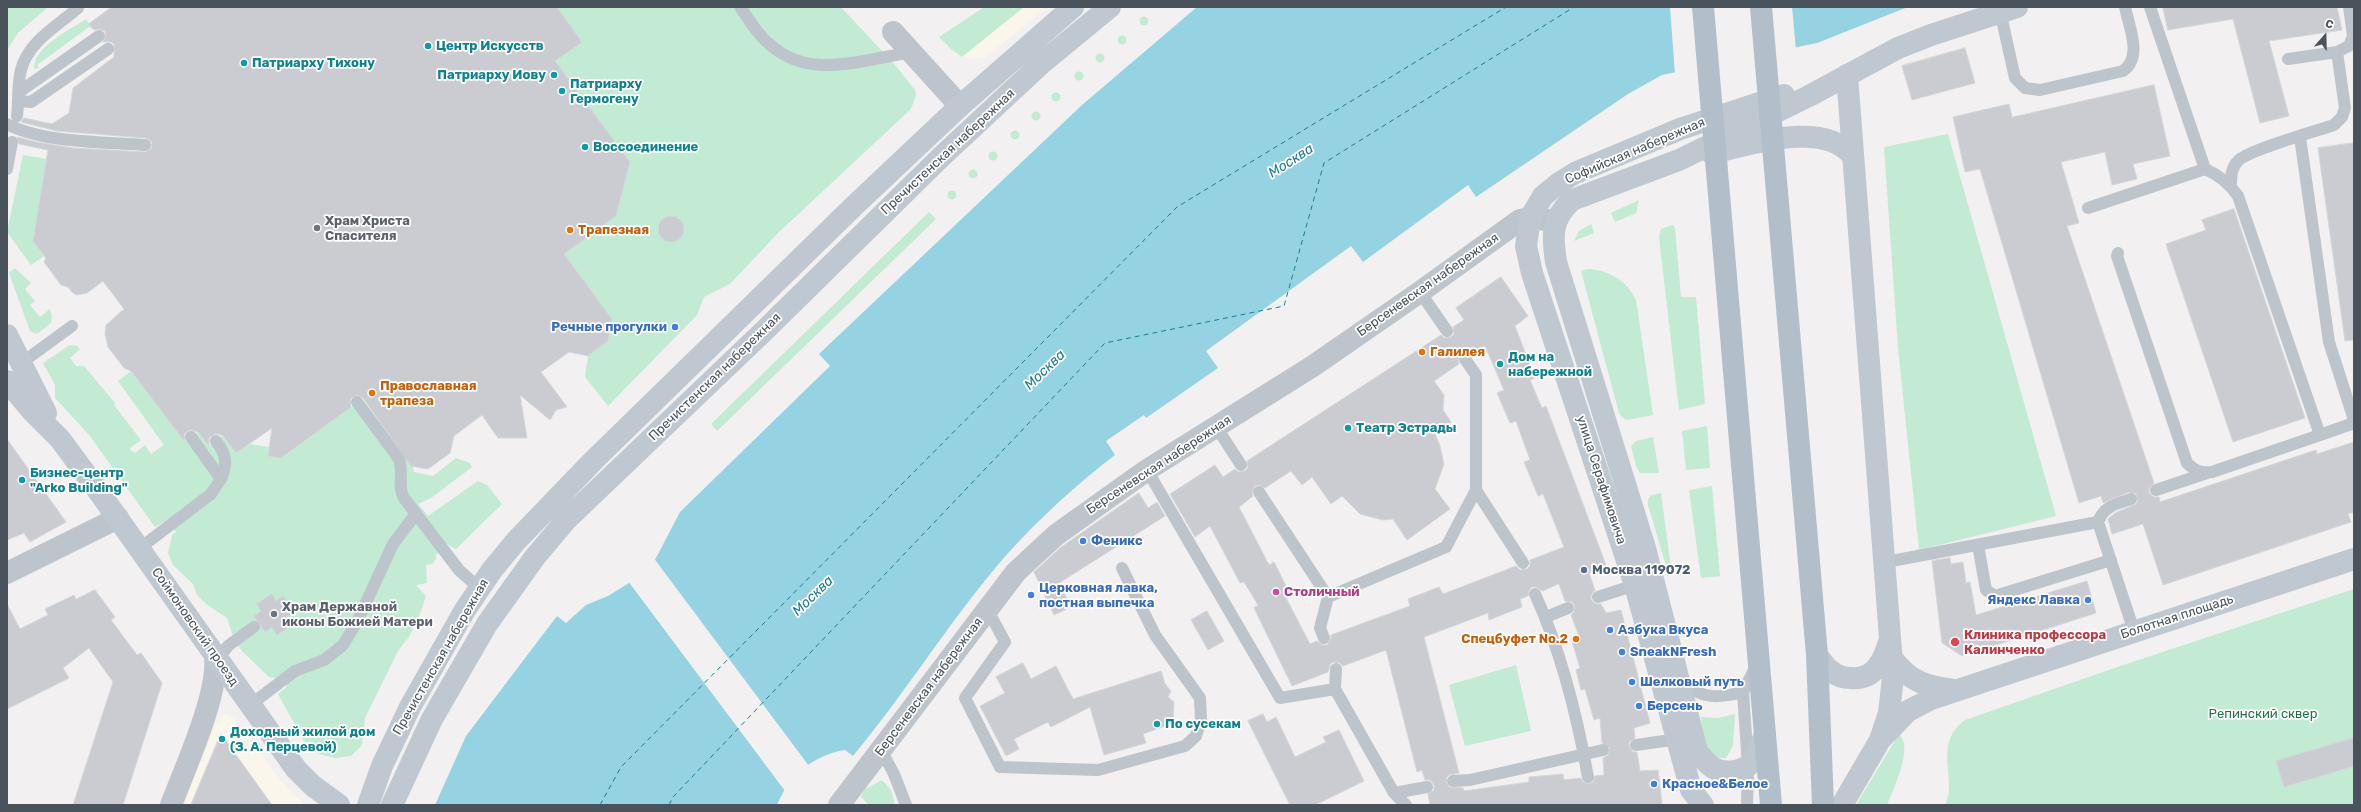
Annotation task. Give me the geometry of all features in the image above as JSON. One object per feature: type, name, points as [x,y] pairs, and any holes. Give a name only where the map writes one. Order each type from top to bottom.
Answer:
[{"type":"main road","name":"Пречистенская набережная","points":[[368,805],[382,766],[410,708],[479,588],[511,546],[555,498],[854,206],[960,106],[1073,7]]},
{"type":"main road","name":"Пречистенская набережная","points":[[392,805],[432,719],[487,624],[530,562],[567,519],[766,330],[941,156],[1042,63],[1110,7]]},
{"type":"main road","points":[[1703,7],[1758,660],[1772,805]]},
{"type":"main road","points":[[1761,7],[1817,655],[1823,805]]},
{"type":"main road","name":"Софийская набережная","points":[[1555,222],[1562,210],[1572,200],[1679,160],[1898,48],[2008,9]]},
{"type":"main road","points":[[1842,805],[1880,740],[1892,697],[1891,633],[1886,562],[1846,75]]},
{"type":"main road","name":"Софийская набережная","points":[[1530,218],[1543,196],[1575,173],[1680,129],[1846,75]]},
{"type":"main road","points":[[1679,160],[1746,146],[1811,136],[1834,140],[1845,146],[1852,154]]},
{"type":"main road","name":"улица Серафимовича","points":[[1530,218],[1526,246],[1532,273],[1685,737]]},
{"type":"main road","name":"улица Серафимовича","points":[[1555,222],[1553,245],[1556,262],[1645,548],[1679,678],[1685,737],[1697,801]]},
{"type":"main road","name":"Соймоновский проезд","points":[[7,335],[20,364],[60,439],[140,548],[216,658],[296,769],[313,786],[340,805]]},
{"type":"main road","name":"Соймоновский проезд","points":[[7,381],[32,411],[60,439]]},
{"type":"main road","name":"Болотная площадь","points":[[1880,740],[1908,711],[1931,699],[2354,559]]},
{"type":"main road","points":[[1817,655],[1830,671],[1841,678],[1856,679],[1870,675],[1877,669],[1885,657],[1891,633]]},
{"type":"main road","name":"Болотная площадь","points":[[1892,658],[1903,673],[1917,682],[1935,688],[1955,690]]},
{"type":"main road","points":[[1685,737],[1706,764],[1716,771],[1727,772],[1748,766],[1755,756],[1765,735]]},
{"type":"street","points":[[893,32],[960,106]]},
{"type":"street","points":[[1530,218],[1555,222]]},
{"type":"street","name":"Берсеневская набережная","points":[[839,805],[1016,572],[1056,534],[1147,470],[1217,428],[1420,292],[1520,220],[1530,218]]},
{"type":"street","points":[[1579,412],[1580,405],[1585,398],[1594,398],[1602,407]]},
{"type":"street","points":[[7,573],[118,518]]},
{"type":"street","points":[[171,805],[207,707],[215,679],[216,658]]},
{"type":"lane","points":[[740,7],[772,47],[782,54],[802,62],[836,66],[897,56],[910,51]]},
{"type":"lane","points":[[2008,9],[2015,78],[2025,88],[2040,90],[2123,71],[2129,67],[2134,57],[2134,49],[2125,7]]},
{"type":"lane","points":[[2150,7],[2205,169]]},
{"type":"lane","points":[[2288,59],[2337,52],[2349,46],[2353,36],[2349,7]]},
{"type":"lane","points":[[17,116],[20,71],[25,57],[32,46],[78,8]]},
{"type":"lane","points":[[19,96],[99,36]]},
{"type":"lane","points":[[19,96],[31,102],[108,49]]},
{"type":"lane","points":[[2231,186],[2231,175],[2234,166],[2240,159],[2334,125],[2342,117],[2344,108],[2337,52]]},
{"type":"lane","points":[[7,124],[29,133],[50,137],[145,145]]},
{"type":"lane","points":[[2300,137],[2329,342],[2354,420]]},
{"type":"lane","points":[[7,169],[12,142]]},
{"type":"lane","points":[[2088,208],[2205,169],[2217,174],[2231,186],[2238,196],[2320,435]]},
{"type":"lane","points":[[2118,252],[2116,256],[2187,463],[2194,470],[2202,473],[2212,472]]},
{"type":"lane","points":[[1420,292],[1447,331]]},
{"type":"lane","points":[[20,364],[72,326]]},
{"type":"lane","points":[[1328,597],[1446,547],[1476,490],[1476,375],[1465,359]]},
{"type":"lane","points":[[358,402],[399,459],[402,467],[400,492],[415,515],[459,570],[479,588]]},
{"type":"lane","points":[[2156,490],[2354,423]]},
{"type":"lane","points":[[1217,428],[1241,465]]},
{"type":"lane","points":[[191,437],[221,479]]},
{"type":"lane","points":[[140,548],[211,494],[221,479],[226,461],[224,452],[216,441]]},
{"type":"lane","points":[[1147,470],[1280,698],[1335,689]]},
{"type":"lane","points":[[1476,490],[1523,563]]},
{"type":"lane","points":[[1259,492],[1328,597],[1320,628],[1324,638]]},
{"type":"lane","points":[[2131,499],[2107,508],[2102,512],[2098,522],[2134,631]]},
{"type":"lane","points":[[250,705],[295,671],[324,660],[343,645],[357,622],[393,544],[415,515]]},
{"type":"lane","points":[[1886,562],[2098,522]]},
{"type":"lane","points":[[1978,545],[1986,590],[1995,596],[2111,560]]},
{"type":"lane","points":[[985,613],[992,618],[1005,642],[965,698],[1000,767],[1098,770],[1185,746],[1196,736],[1200,726],[1200,698],[1155,635],[1122,568]]},
{"type":"lane","points":[[1598,596],[1635,585]]},
{"type":"lane","points":[[1535,594],[1546,617],[1560,660],[1584,753],[1588,777]]},
{"type":"lane","points":[[1546,617],[1568,608]]},
{"type":"lane","points":[[216,658],[254,627]]},
{"type":"lane","points":[[1747,805],[1748,766],[1743,692],[1758,660]]},
{"type":"lane","points":[[1336,669],[1335,689],[1394,792],[1406,805]]},
{"type":"lane","points":[[1679,678],[1692,691],[1719,698],[1743,692]]},
{"type":"lane","points":[[1636,745],[1685,737]]},
{"type":"lane","points":[[881,750],[894,774],[906,805]]},
{"type":"lane","points":[[1453,781],[1470,780],[1584,753],[1603,750]]},
{"type":"lane","points":[[1394,792],[1427,787]]},
{"type":"shaded area","points":[[984,7],[1047,7],[986,57],[975,59],[962,57],[952,50],[939,37]]},
{"type":"shaded area","points":[[223,715],[229,715],[234,719],[286,787],[306,805],[184,805],[216,723]]},
{"type":"green space","points":[[7,7],[48,7],[18,33],[7,50]]},
{"type":"green space","points":[[559,7],[841,7],[896,66],[915,90],[916,95],[911,109],[778,233],[730,284],[704,297],[697,315],[608,406],[585,377],[588,356],[608,341],[612,319],[564,254],[616,216],[630,162],[555,61],[582,41],[558,9]]},
{"type":"green space","points":[[984,7],[1024,7],[962,57],[952,50],[939,37]]},
{"type":"green space","points":[[1142,17],[1146,17],[1148,21],[1146,25],[1142,25],[1140,23],[1140,19]]},
{"type":"green space","points":[[86,19],[93,29],[89,27],[37,65],[39,68],[34,69],[35,61],[39,53],[46,46]]},
{"type":"green space","points":[[1122,35],[1127,40],[1122,45],[1117,40]]},
{"type":"green space","points":[[1098,54],[1102,54],[1104,58],[1102,62],[1098,62],[1096,60],[1096,56]]},
{"type":"green space","points":[[1077,72],[1081,72],[1083,76],[1081,80],[1077,80],[1075,78],[1075,74]]},
{"type":"green space","points":[[1054,93],[1058,93],[1060,97],[1058,101],[1054,101],[1052,99],[1052,95]]},
{"type":"green space","points":[[1034,112],[1038,112],[1040,116],[1038,120],[1034,120],[1032,118],[1032,114]]},
{"type":"green space","points":[[1013,131],[1017,131],[1019,135],[1017,139],[1013,139],[1011,137],[1011,133]]},
{"type":"green space","points":[[1948,134],[2056,516],[1919,550],[1898,348],[1884,147]]},
{"type":"green space","points":[[991,152],[995,152],[997,156],[995,160],[991,160],[989,158],[989,154]]},
{"type":"green space","points":[[23,155],[47,159],[33,241],[44,256],[31,265],[7,232]]},
{"type":"green space","points":[[971,170],[975,170],[977,174],[975,178],[971,178],[969,176],[969,172]]},
{"type":"green space","points":[[950,191],[954,191],[956,195],[954,199],[950,199],[948,197],[948,193]]},
{"type":"green space","points":[[1639,200],[1636,213],[1615,222],[1611,213]]},
{"type":"green space","points":[[929,212],[936,219],[717,431],[711,424]]},
{"type":"green space","points":[[1591,224],[1594,233],[1574,241],[1579,231]]},
{"type":"green space","points":[[1673,225],[1675,228],[1681,297],[1696,297],[1705,404],[1679,410],[1659,237],[1661,229]]},
{"type":"green space","points":[[15,268],[31,283],[25,289],[35,301],[30,305],[40,317],[50,309],[52,317],[51,323],[37,334],[30,331],[9,273]]},
{"type":"green space","points":[[1588,269],[1610,274],[1628,287],[1636,300],[1653,415],[1627,420],[1619,413],[1581,271]]},
{"type":"green space","points":[[70,345],[77,346],[80,349],[70,358],[76,366],[84,366],[115,403],[114,405],[141,440],[129,449],[135,453],[145,445],[151,454],[164,445],[118,381],[131,371],[185,442],[198,432],[209,446],[223,436],[236,453],[250,444],[269,447],[268,456],[281,458],[362,399],[413,466],[414,472],[433,476],[456,458],[470,463],[472,467],[431,498],[418,504],[428,516],[478,481],[487,485],[502,504],[456,549],[447,544],[436,555],[436,559],[432,564],[426,565],[427,583],[416,585],[426,596],[420,614],[409,637],[398,651],[365,718],[362,745],[351,756],[335,758],[319,754],[304,741],[278,694],[287,687],[281,679],[269,677],[243,652],[235,642],[227,618],[206,604],[197,595],[193,584],[173,565],[168,553],[172,535],[176,532],[167,520],[155,527],[90,436],[55,398],[55,385],[43,363]]},
{"type":"green space","points":[[1707,426],[1710,468],[1686,470],[1682,431]]},
{"type":"green space","points":[[1653,437],[1659,473],[1640,473],[1636,466],[1631,446],[1636,441]]},
{"type":"green space","points":[[1712,486],[1720,576],[1701,578],[1689,490]]},
{"type":"green space","points":[[1661,493],[1671,568],[1667,569],[1648,505],[1648,499],[1652,495]]},
{"type":"green space","name":"Репинский сквер","points":[[2354,589],[2354,805],[1945,805],[1949,785],[1947,751],[1955,730],[1965,720],[2126,664]]},
{"type":"green space","points":[[1516,665],[1531,731],[1465,746],[1449,685]]},
{"type":"green space","points":[[1735,714],[1733,746],[1726,758],[1719,758],[1709,751],[1706,745],[1701,717],[1718,718]]},
{"type":"green space","points":[[1899,734],[1903,740],[1903,758],[1901,769],[1887,805],[1856,805]]},
{"type":"green space","points":[[882,780],[891,790],[895,805],[869,805],[861,797],[864,790]]},
{"type":"water","name":"Москва","points":[[1197,7],[1908,7],[1817,43],[1662,75],[1628,94],[1476,197],[1468,185],[1363,262],[1351,246],[1206,351],[1218,368],[1146,418],[1144,415],[1106,441],[1115,455],[1060,501],[1010,551],[989,575],[893,705],[853,756],[845,750],[833,753],[813,762],[795,776],[788,785],[777,805],[435,805],[466,736],[557,616],[566,623],[586,605],[608,596],[629,583],[656,558],[680,512],[830,366],[819,354],[1082,105]]},
{"type":"pier","points":[[1670,7],[1792,7],[1796,50],[1675,75]]},
{"type":"pier","points":[[653,557],[809,766],[785,791],[628,581]]},
{"type":"building","name":"Храм Христа Спасителя","points":[[112,7],[557,7],[582,42],[555,61],[630,162],[616,216],[564,254],[612,319],[608,341],[588,356],[569,352],[541,372],[567,407],[556,410],[550,420],[520,395],[527,438],[498,438],[482,415],[454,436],[450,453],[428,469],[411,466],[363,398],[357,395],[350,399],[351,407],[281,458],[268,456],[272,428],[236,453],[223,436],[219,434],[215,434],[209,438],[209,446],[198,432],[190,430],[184,434],[185,442],[131,371],[124,368],[108,347],[105,334],[106,325],[124,309],[103,281],[87,293],[77,295],[73,293],[68,287],[61,285],[44,262],[46,258],[33,241],[48,150],[19,144],[17,137],[36,142],[73,148],[145,152],[151,149],[152,142],[146,138],[57,131],[21,122],[24,118],[52,124],[69,113],[73,88],[114,57],[114,44],[111,42],[103,42],[106,36],[105,31],[99,29],[94,30],[89,24]]},
{"type":"building","points":[[2163,7],[2337,7],[2342,30],[2269,41],[2289,116],[2260,123],[2233,19],[2168,30]]},
{"type":"building","points":[[1965,48],[1975,83],[1912,100],[1902,66]]},
{"type":"building","points":[[2154,85],[2170,156],[2133,164],[2137,179],[2112,185],[2105,152],[2061,162],[2079,223],[2067,226],[2154,483],[2149,488],[2149,493],[2154,497],[2159,497],[2160,502],[2316,450],[2317,454],[2354,442],[2354,512],[2348,514],[2351,522],[2163,585],[2143,524],[2112,534],[2108,519],[2115,513],[2136,504],[2138,500],[2136,494],[2129,492],[2103,503],[2101,496],[2079,503],[1980,169],[1965,172],[1953,117],[2009,104],[2012,117]]},
{"type":"building","points":[[2354,143],[2354,340],[2345,341],[2318,148]]},
{"type":"building","points":[[2234,209],[2305,418],[2233,442],[2166,244],[2206,230],[2202,220]]},
{"type":"building","points":[[671,216],[680,220],[684,229],[680,238],[671,242],[662,238],[658,229],[662,220]]},
{"type":"building","points":[[1501,277],[1528,316],[1515,326],[1535,378],[1530,380],[1542,408],[1546,406],[1606,565],[1589,573],[1595,590],[1591,595],[1591,600],[1596,604],[1601,604],[1606,613],[1621,610],[1650,723],[1634,728],[1635,738],[1629,742],[1629,746],[1633,752],[1637,752],[1640,771],[1658,770],[1662,805],[1430,805],[1428,794],[1434,790],[1434,785],[1430,780],[1425,780],[1422,770],[1417,772],[1386,650],[1343,666],[1340,663],[1333,662],[1330,665],[1328,672],[1292,686],[1254,608],[1258,605],[1244,582],[1240,583],[1210,526],[1195,537],[1170,494],[1215,465],[1223,477],[1235,469],[1238,472],[1245,471],[1248,468],[1247,461],[1441,335],[1444,338],[1451,337],[1454,334],[1453,327],[1464,320],[1456,308]],"holes":[[[1485,346],[1504,390],[1497,393],[1510,423],[1516,421],[1530,460],[1524,462],[1538,496],[1543,494],[1564,547],[1530,560],[1530,566],[1527,569],[1520,570],[1516,566],[1443,594],[1439,587],[1408,599],[1410,606],[1331,635],[1331,639],[1327,645],[1323,645],[1317,641],[1310,644],[1285,596],[1290,594],[1274,562],[1269,565],[1239,507],[1253,496],[1252,492],[1255,486],[1259,485],[1265,488],[1291,471],[1302,485],[1312,477],[1331,504],[1342,496],[1360,514],[1383,520],[1393,519],[1407,540],[1450,509],[1435,489],[1444,464],[1440,446],[1435,434],[1451,422],[1443,410],[1444,395],[1434,381],[1459,364],[1458,359],[1460,353],[1465,352],[1471,355]],[[1559,584],[1565,601],[1572,602],[1575,606],[1574,612],[1571,615],[1579,636],[1571,638],[1580,668],[1576,670],[1581,690],[1585,689],[1594,720],[1600,718],[1602,743],[1610,748],[1608,755],[1603,758],[1604,775],[1595,776],[1593,782],[1589,784],[1583,782],[1581,778],[1564,780],[1563,774],[1529,777],[1529,782],[1464,791],[1463,788],[1449,787],[1446,782],[1447,777],[1449,775],[1459,773],[1424,637],[1488,613],[1489,620],[1522,607],[1520,599],[1528,596],[1529,590],[1532,587],[1536,587],[1542,591]]]},
{"type":"building","name":"Бизнес-центр \"Arko Building\"","points":[[7,439],[66,522],[30,542],[24,533],[7,540]]},
{"type":"building","points":[[1139,493],[1148,508],[1157,502],[1165,516],[1059,583],[1071,607],[1054,615],[1034,572],[1060,548]]},
{"type":"building","points":[[1950,558],[1951,564],[1963,562],[1966,583],[1970,582],[1976,615],[2087,581],[2096,613],[1962,656],[1942,643],[1932,561]]},
{"type":"building","points":[[95,590],[115,617],[111,620],[137,655],[141,653],[162,683],[123,805],[73,805],[113,682],[89,648],[63,668],[69,678],[7,709],[7,604],[20,629],[48,615],[45,609],[74,595],[76,599]]},
{"type":"building","name":"Храм Державной иконы Божией Матери","points":[[272,594],[276,601],[283,596],[294,612],[287,617],[292,625],[277,635],[272,627],[265,632],[254,616],[261,611],[257,604]]},
{"type":"building","points":[[1207,611],[1224,641],[1208,650],[1191,620]]},
{"type":"building","points":[[1023,663],[1031,679],[1056,666],[1073,699],[1161,671],[1165,684],[1171,691],[1168,697],[1174,702],[1173,723],[1143,734],[1146,743],[1104,755],[1090,707],[1051,727],[1048,722],[1014,739],[1019,749],[1006,756],[980,706],[1005,693],[996,677]]},
{"type":"building","points":[[1263,714],[1267,722],[1276,717],[1295,757],[1326,742],[1323,737],[1339,730],[1364,781],[1315,805],[1290,805],[1248,721]]},
{"type":"building","points":[[221,734],[272,805],[191,805]]},
{"type":"building","points":[[2354,738],[2354,766],[2284,787],[2276,761]]},
{"type":"ferry route","points":[[600,805],[621,767],[1177,207],[1506,7]]},
{"type":"ferry route","points":[[669,805],[673,797],[1105,343],[1284,306],[1324,163],[1574,7]]},
{"type":"place","name":"Центр Искусств","points":[[428,46]]},
{"type":"place","name":"Патриарху Тихону","points":[[244,63]]},
{"type":"place","name":"Патриарху Иову","points":[[554,75]]},
{"type":"place","name":"Патриарху Гермогену","points":[[562,91]]},
{"type":"place","name":"Воссоединение","points":[[585,147]]},
{"type":"place","name":"Храм Христа Спасителя","points":[[317,228]]},
{"type":"place","name":"Трапезная","points":[[570,230]]},
{"type":"place","name":"Речные прогулки","points":[[675,327]]},
{"type":"place","name":"Галилея","points":[[1422,352]]},
{"type":"place","name":"Дом на набережной","points":[[1500,364]]},
{"type":"place","name":"Православная трапеза","points":[[372,393]]},
{"type":"place","name":"Театр Эстрады","points":[[1348,428]]},
{"type":"place","name":"Бизнес-центр \"Arko Building\"","points":[[22,480]]},
{"type":"place","name":"Феникс","points":[[1083,541]]},
{"type":"place","name":"Москва 119072","points":[[1584,570]]},
{"type":"place","name":"Столичный","points":[[1276,592]]},
{"type":"place","name":"Церковная лавка, постная выпечка","points":[[1031,595]]},
{"type":"place","name":"Яндекс Лавка","points":[[2088,600]]},
{"type":"place","name":"Храм Державной иконы Божией Матери","points":[[274,614]]},
{"type":"place","name":"Азбука Вкуса","points":[[1610,630]]},
{"type":"place","name":"Спецбуфет No.2","points":[[1576,639]]},
{"type":"place","name":"Клиника профессора Калинченко","points":[[1955,642]]},
{"type":"place","name":"SneakNFresh","points":[[1622,652]]},
{"type":"place","name":"Шелковый путь","points":[[1632,682]]},
{"type":"place","name":"Берсень","points":[[1639,706]]},
{"type":"place","name":"По сусекам","points":[[1157,724]]},
{"type":"place","name":"Доходный жилой дом (З. А. Перцевой)","points":[[222,739]]},
{"type":"place","name":"Красное&Белое","points":[[1654,784]]}]
